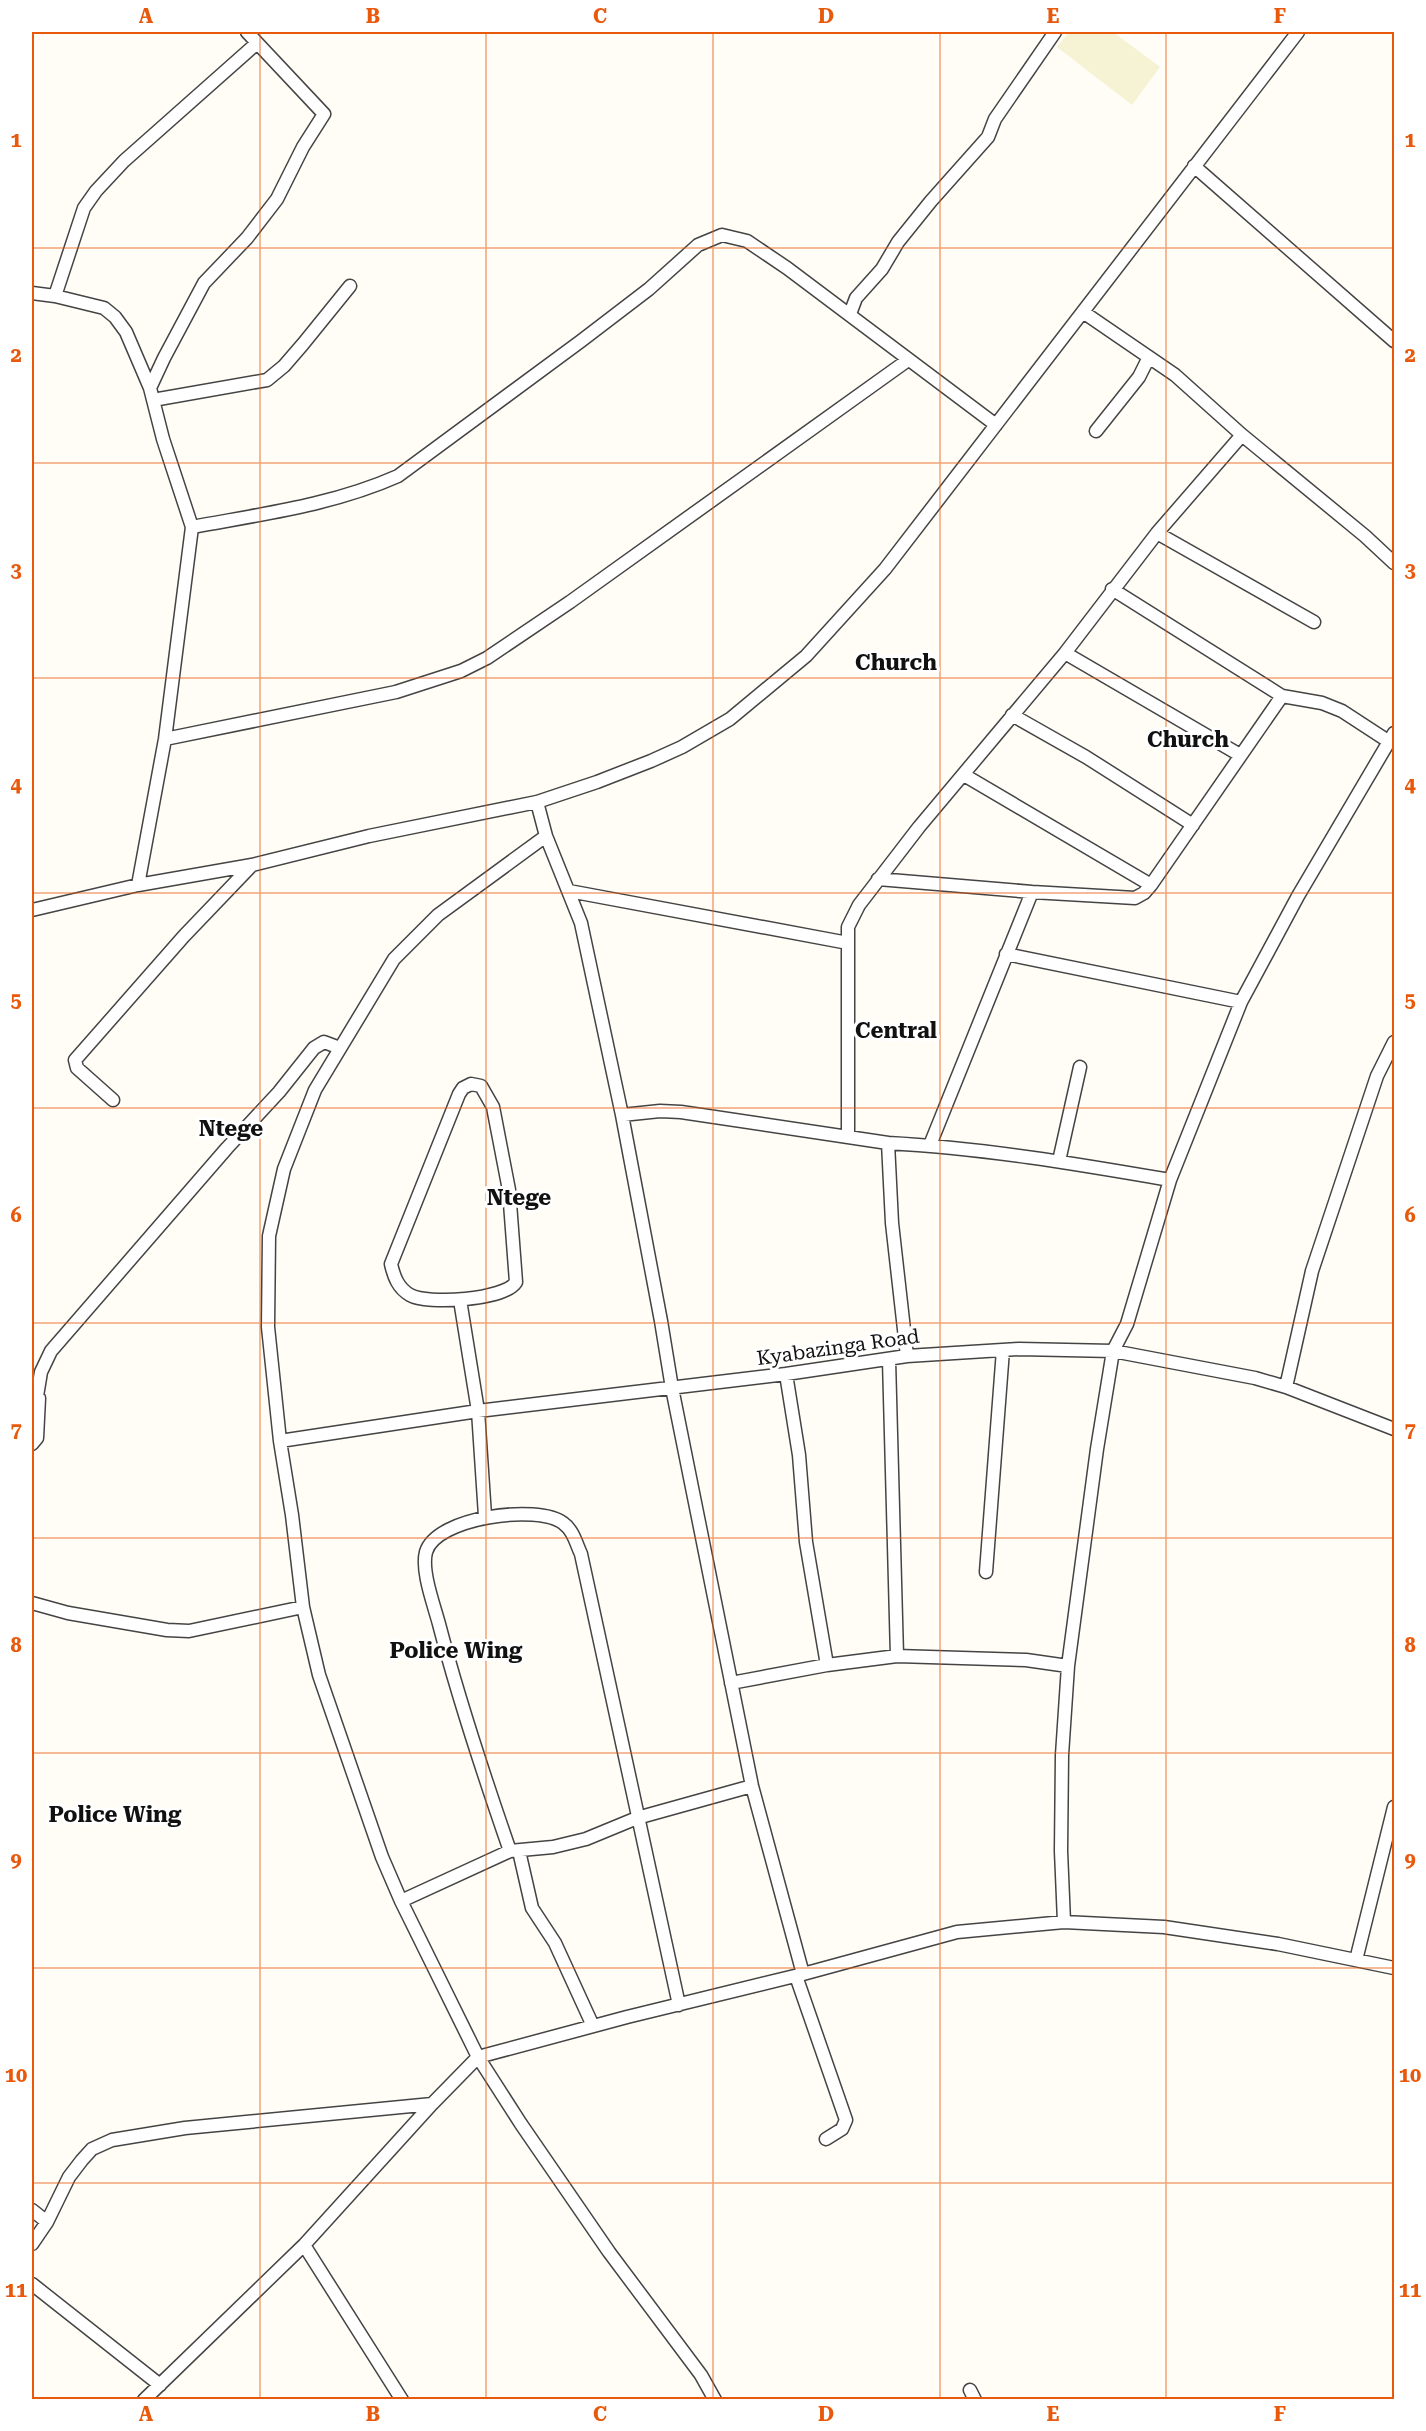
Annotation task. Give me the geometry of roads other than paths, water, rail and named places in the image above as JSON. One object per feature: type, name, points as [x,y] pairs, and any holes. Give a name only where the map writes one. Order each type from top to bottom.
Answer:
[{"type":"street","points":[[151,394],[164,358],[204,284],[247,238],[277,199],[303,147],[324,114],[247,32]]},
{"type":"street","points":[[850,314],[856,298],[882,269],[898,242],[930,201],[988,137],[994,119],[1055,32]]},
{"type":"street","points":[[32,910],[138,885],[252,865],[369,836],[537,802],[597,783],[682,747],[730,719],[806,656],[885,569],[1298,32]]},
{"type":"street","points":[[54,296],[84,208],[96,191],[124,161],[257,43]]},
{"type":"street","points":[[1194,166],[1395,341]]},
{"type":"street","points":[[192,527],[326,502],[373,488],[398,476],[581,341],[710,238],[722,235],[747,241],[850,314],[996,425]]},
{"type":"street","points":[[151,394],[267,380],[284,366],[350,286]]},
{"type":"street","points":[[32,293],[104,308],[115,317],[126,332],[151,394],[192,527],[165,739],[138,885]]},
{"type":"street","points":[[1083,312],[1175,375],[1242,435],[1395,563]]},
{"type":"street","points":[[1095,431],[1139,377],[1149,357]]},
{"type":"street","points":[[165,739],[396,692],[461,671],[487,658],[570,602],[908,360]]},
{"type":"street","points":[[848,1136],[848,927],[852,917],[878,879],[1065,652],[1156,532],[1242,435]]},
{"type":"street","points":[[1156,532],[1314,622]]},
{"type":"street","points":[[1064,1922],[1060,1851],[1068,1666],[1096,1449],[1113,1352],[1127,1324],[1170,1180],[1241,1002],[1391,737],[1342,711],[1322,704],[1282,696],[1112,589]]},
{"type":"street","points":[[1065,652],[1240,755]]},
{"type":"street","points":[[878,879],[1135,898],[1151,885],[1282,696]]},
{"type":"street","points":[[1012,715],[1086,757],[1193,825]]},
{"type":"street","points":[[964,775],[1151,885]]},
{"type":"street","points":[[537,802],[546,836],[581,923],[622,1115],[672,1388],[752,1786],[800,1975],[846,2120],[842,2129],[826,2139]]},
{"type":"street","points":[[546,836],[438,915],[394,958],[315,1090],[284,1169],[269,1236],[268,1327],[280,1441],[303,1607],[319,1675],[382,1857],[401,1901],[478,2057],[566,2190],[701,2375],[715,2400]]},
{"type":"street","points":[[113,1100],[76,1068],[75,1060],[184,936],[252,865]]},
{"type":"street","points":[[569,891],[848,943]]},
{"type":"street","points":[[930,1145],[1032,892]]},
{"type":"street","points":[[1006,954],[1241,1002]]},
{"type":"street","points":[[32,1444],[37,1438],[39,1398],[37,1396],[41,1372],[51,1351],[227,1148],[279,1092],[314,1047],[324,1042],[340,1048]]},
{"type":"street","points":[[1286,1387],[1312,1271],[1377,1076],[1395,1042]]},
{"type":"street","points":[[1059,1161],[1080,1067]]},
{"type":"street","points":[[471,1084],[481,1086],[493,1107],[509,1190],[517,1278],[511,1288],[460,1300],[420,1299],[410,1295],[400,1288],[391,1264],[459,1094],[463,1088],[471,1084]]},
{"type":"street","points":[[622,1115],[660,1111],[681,1112],[888,1143],[930,1145],[1059,1161],[1170,1180]]},
{"type":"street","points":[[888,1143],[892,1223],[907,1356]]},
{"type":"street","points":[[460,1300],[478,1411],[485,1516]]},
{"type":"street","points":[[986,1572],[1003,1350]]},
{"type":"street","name":"Kyabazinga Road","points":[[280,1441],[478,1411],[786,1374],[907,1356],[1003,1350],[1113,1352],[1255,1378],[1286,1387],[1395,1429]]},
{"type":"street","points":[[889,1359],[897,1656]]},
{"type":"street","points":[[786,1374],[799,1455],[806,1542],[827,1665]]},
{"type":"street","points":[[593,2026],[555,1943],[532,1908],[515,1851],[456,1687],[426,1569],[426,1552],[432,1541],[446,1529],[485,1516],[539,1515],[551,1517],[562,1523],[573,1535],[581,1554],[679,2005]]},
{"type":"street","points":[[32,1603],[68,1613],[167,1630],[189,1631],[303,1607]]},
{"type":"street","points":[[731,1683],[827,1665],[897,1656],[1026,1660],[1068,1666]]},
{"type":"street","points":[[401,1901],[515,1851],[553,1847],[586,1839],[637,1818],[752,1786]]},
{"type":"street","points":[[1356,1960],[1395,1807]]},
{"type":"street","points":[[144,2400],[304,2245],[432,2104],[478,2057],[800,1975],[957,1932],[1064,1922],[1164,1927],[1278,1944],[1395,1968]]},
{"type":"street","points":[[32,2244],[69,2177],[82,2160],[93,2149],[112,2140],[185,2128],[432,2104]]},
{"type":"street","points":[[32,2210],[46,2222]]},
{"type":"street","points":[[304,2245],[402,2400]]},
{"type":"street","points":[[32,2284],[159,2385]]},
{"type":"district","name":"Church","points":[[896,662]]},
{"type":"district","name":"Church","points":[[1188,739]]},
{"type":"district","name":"Central","points":[[896,1030]]},
{"type":"district","name":"Ntege","points":[[231,1128]]},
{"type":"district","name":"Ntege","points":[[519,1197]]},
{"type":"district","name":"Police Wing","points":[[456,1650]]},
{"type":"district","name":"Police Wing","points":[[115,1814]]}]
